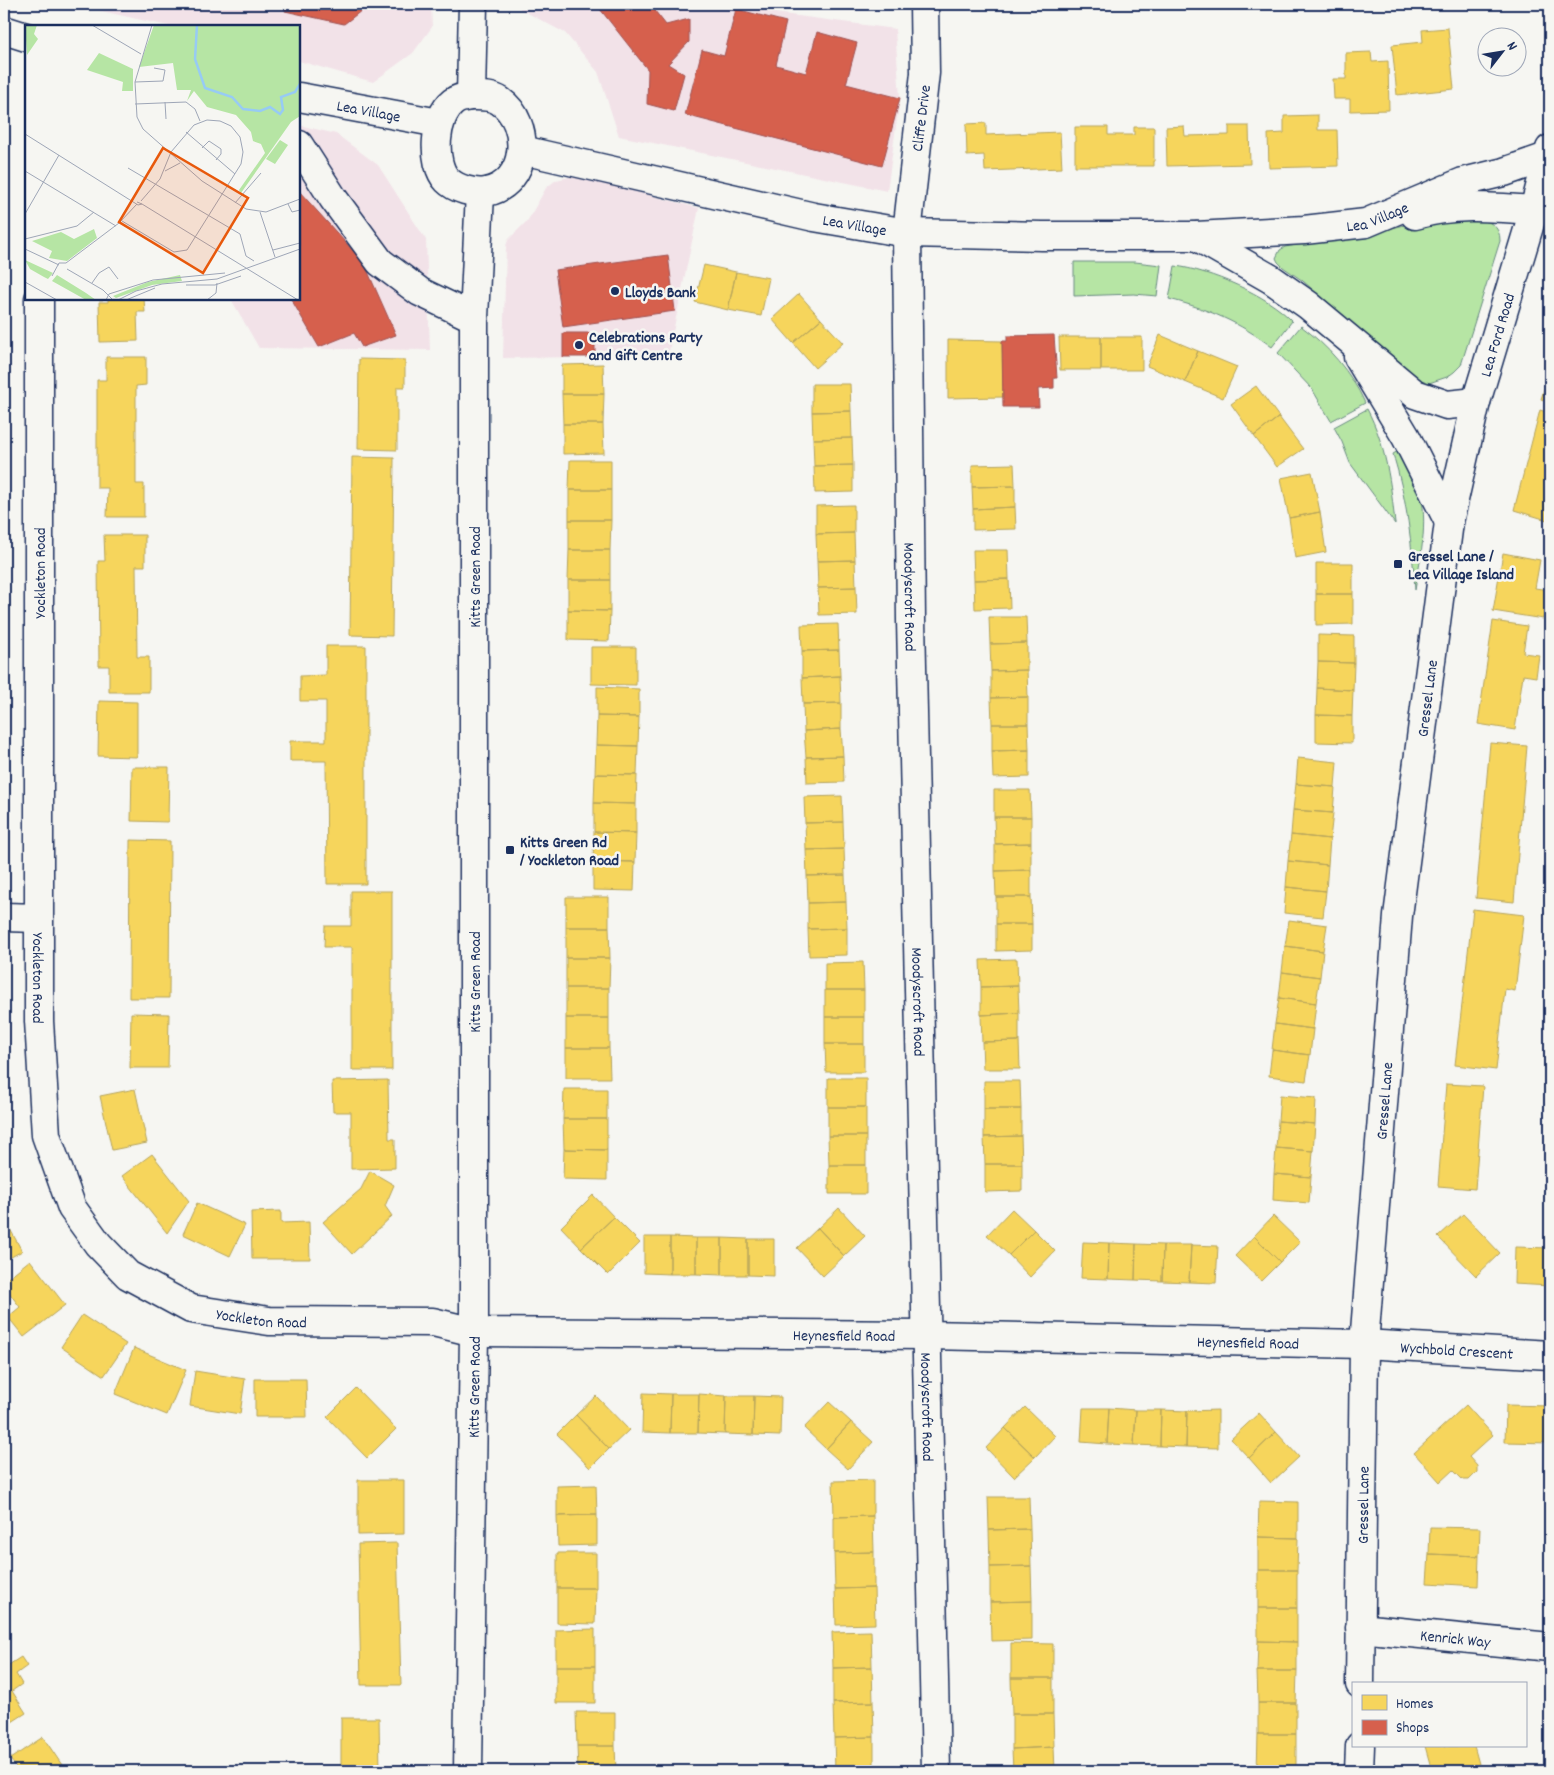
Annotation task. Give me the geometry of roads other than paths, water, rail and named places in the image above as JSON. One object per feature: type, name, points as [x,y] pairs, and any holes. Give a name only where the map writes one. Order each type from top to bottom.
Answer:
[{"type":"street","points":[[470,96],[473,4]]},
{"type":"street","name":"Cliffe Drive","points":[[907,233],[925,73],[924,4]]},
{"type":"street","points":[[4,30],[25,37]]},
{"type":"street","points":[[486,96],[499,100],[511,111],[520,129],[522,150],[518,168],[511,180],[489,192],[480,193],[464,190],[447,180],[440,168],[437,153],[439,123],[445,111],[453,102],[461,97],[486,96]]},
{"type":"street","name":"Lea Village","points":[[300,97],[439,123]]},
{"type":"street","points":[[300,147],[333,198],[380,262],[420,292],[474,318]]},
{"type":"street","name":"Lea Village","points":[[522,150],[814,217],[907,233],[1052,236],[1196,236],[1304,230],[1366,223],[1463,182],[1504,172],[1550,154]]},
{"type":"street","name":"Lea Ford Road","points":[[1449,522],[1476,402],[1550,154]]},
{"type":"street","name":"Kitts Green Road","points":[[468,1771],[474,1332],[474,318],[480,193]]},
{"type":"street","points":[[1366,223],[1393,221],[1435,209],[1482,206],[1534,210]]},
{"type":"street","name":"Moodyscroft Road","points":[[907,233],[911,630],[936,1771]]},
{"type":"street","name":"Lea Village","points":[[1196,236],[1271,279],[1308,305],[1415,394],[1447,405],[1476,402]]},
{"type":"street","name":"Yockleton Road","points":[[39,300],[39,1021],[46,1135],[72,1208],[98,1244],[128,1275],[191,1309],[269,1321],[433,1322],[474,1332]]},
{"type":"street","name":"Lea Village","points":[[1345,335],[1406,437],[1449,522]]},
{"type":"street","name":"Gressel Lane","points":[[1360,1682],[1364,1344],[1398,916],[1449,522]]},
{"type":"street","points":[[4,917],[38,918]]},
{"type":"street","name":"Heynesfield Road","points":[[474,1332],[926,1335],[1364,1344]]},
{"type":"street","name":"Wychbold Crescent","points":[[1364,1344],[1550,1355]]},
{"type":"street","name":"Kenrick Way","points":[[1360,1628],[1550,1647]]},
{"type":"street","points":[[1359,1771],[1360,1748]]},
{"type":"place","name":"Lloyds Bank","points":[[615,291]]},
{"type":"place","name":"Celebrations Party and Gift Centre","points":[[579,345]]},
{"type":"place","name":"Gressel Lane / Lea Village Island","points":[[1398,564]]},
{"type":"place","name":"Kitts Green Rd / Yockleton Road","points":[[510,850]]}]
